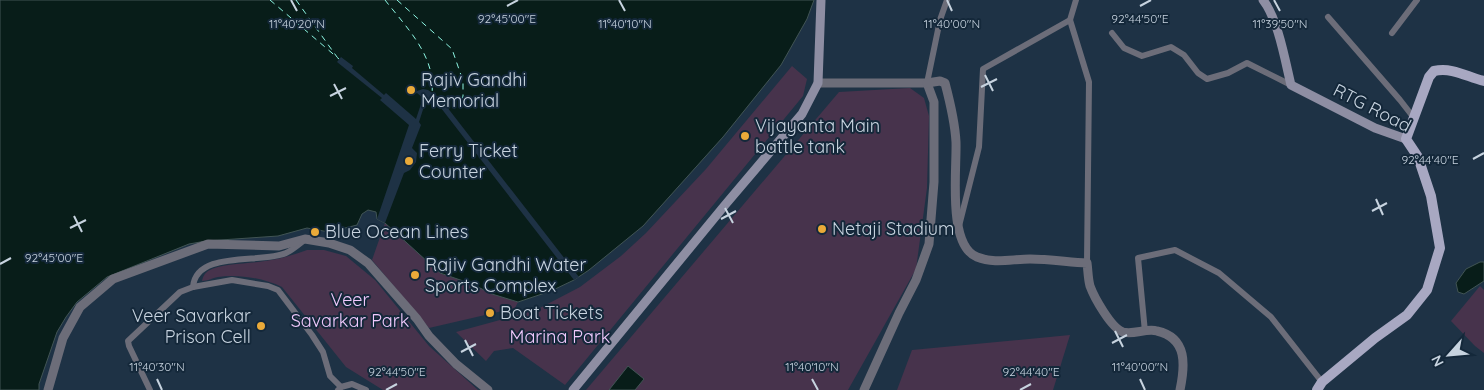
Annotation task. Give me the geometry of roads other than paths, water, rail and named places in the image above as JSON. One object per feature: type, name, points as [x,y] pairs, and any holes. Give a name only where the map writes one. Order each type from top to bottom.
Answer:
[{"type":"main road","points":[[573,390],[802,114],[818,83],[821,0]]},
{"type":"main road","points":[[1263,0],[1268,6],[1279,38],[1291,85]]},
{"type":"main road","points":[[1406,139],[1429,77],[1434,71],[1456,71],[1484,82]]},
{"type":"main road","name":"RTG Road","points":[[1291,85],[1375,128],[1406,139],[1418,157],[1431,196],[1440,248],[1427,290],[1407,314],[1320,386]]},
{"type":"street","points":[[864,390],[916,280],[929,244],[934,182],[934,102],[927,83],[940,20],[947,0]]},
{"type":"street","points":[[1076,0],[1070,20],[1089,82],[1087,263],[1090,285],[1097,301],[1113,325],[1122,332],[1156,330],[1177,343],[1183,355],[1184,371],[1180,390]]},
{"type":"street","points":[[1392,33],[1417,0]]},
{"type":"street","points":[[1328,17],[1414,118]]},
{"type":"street","points":[[958,230],[979,148],[983,69],[1070,20]]},
{"type":"street","points":[[1112,33],[1124,48],[1142,56],[1170,47],[1184,56],[1198,73],[1207,79],[1228,73],[1247,63],[1291,85]]},
{"type":"street","points":[[818,83],[927,83],[940,81],[945,83],[956,142],[955,176],[958,230],[967,250],[976,256],[986,259],[1029,259],[1087,263]]},
{"type":"street","points":[[193,287],[193,280],[200,271],[214,263],[286,254],[305,239]]},
{"type":"street","points":[[48,390],[63,338],[80,307],[113,279],[208,244],[280,246],[305,239],[329,243],[350,250],[368,263],[429,336],[456,364],[488,390]]},
{"type":"street","points":[[1145,332],[1138,258],[1175,250],[1219,273],[1272,317],[1320,386]]},
{"type":"street","points":[[150,390],[128,346],[128,341],[180,292],[193,287],[232,280],[268,286],[278,290],[318,343],[323,352],[330,376],[340,388],[352,384],[366,390]]},
{"type":"place","name":"Rajiv Gandhi Memorial","points":[[411,90]]},
{"type":"place","name":"Vijayanta Main battle tank","points":[[745,136]]},
{"type":"place","name":"Ferry Ticket Counter","points":[[409,161]]},
{"type":"place","name":"Netaji Stadium","points":[[822,229]]},
{"type":"place","name":"Blue Ocean Lines","points":[[315,232]]},
{"type":"place","name":"Rajiv Gandhi Water Sports Complex","points":[[415,275]]},
{"type":"place","name":"Boat Tickets","points":[[490,313]]},
{"type":"place","name":"Veer Savarkar Prison Cell","points":[[261,326]]},
{"type":"park label","name":"Veer Savarkar Park","points":[[350,310]]},
{"type":"park label","name":"Marina Park","points":[[560,337]]}]
